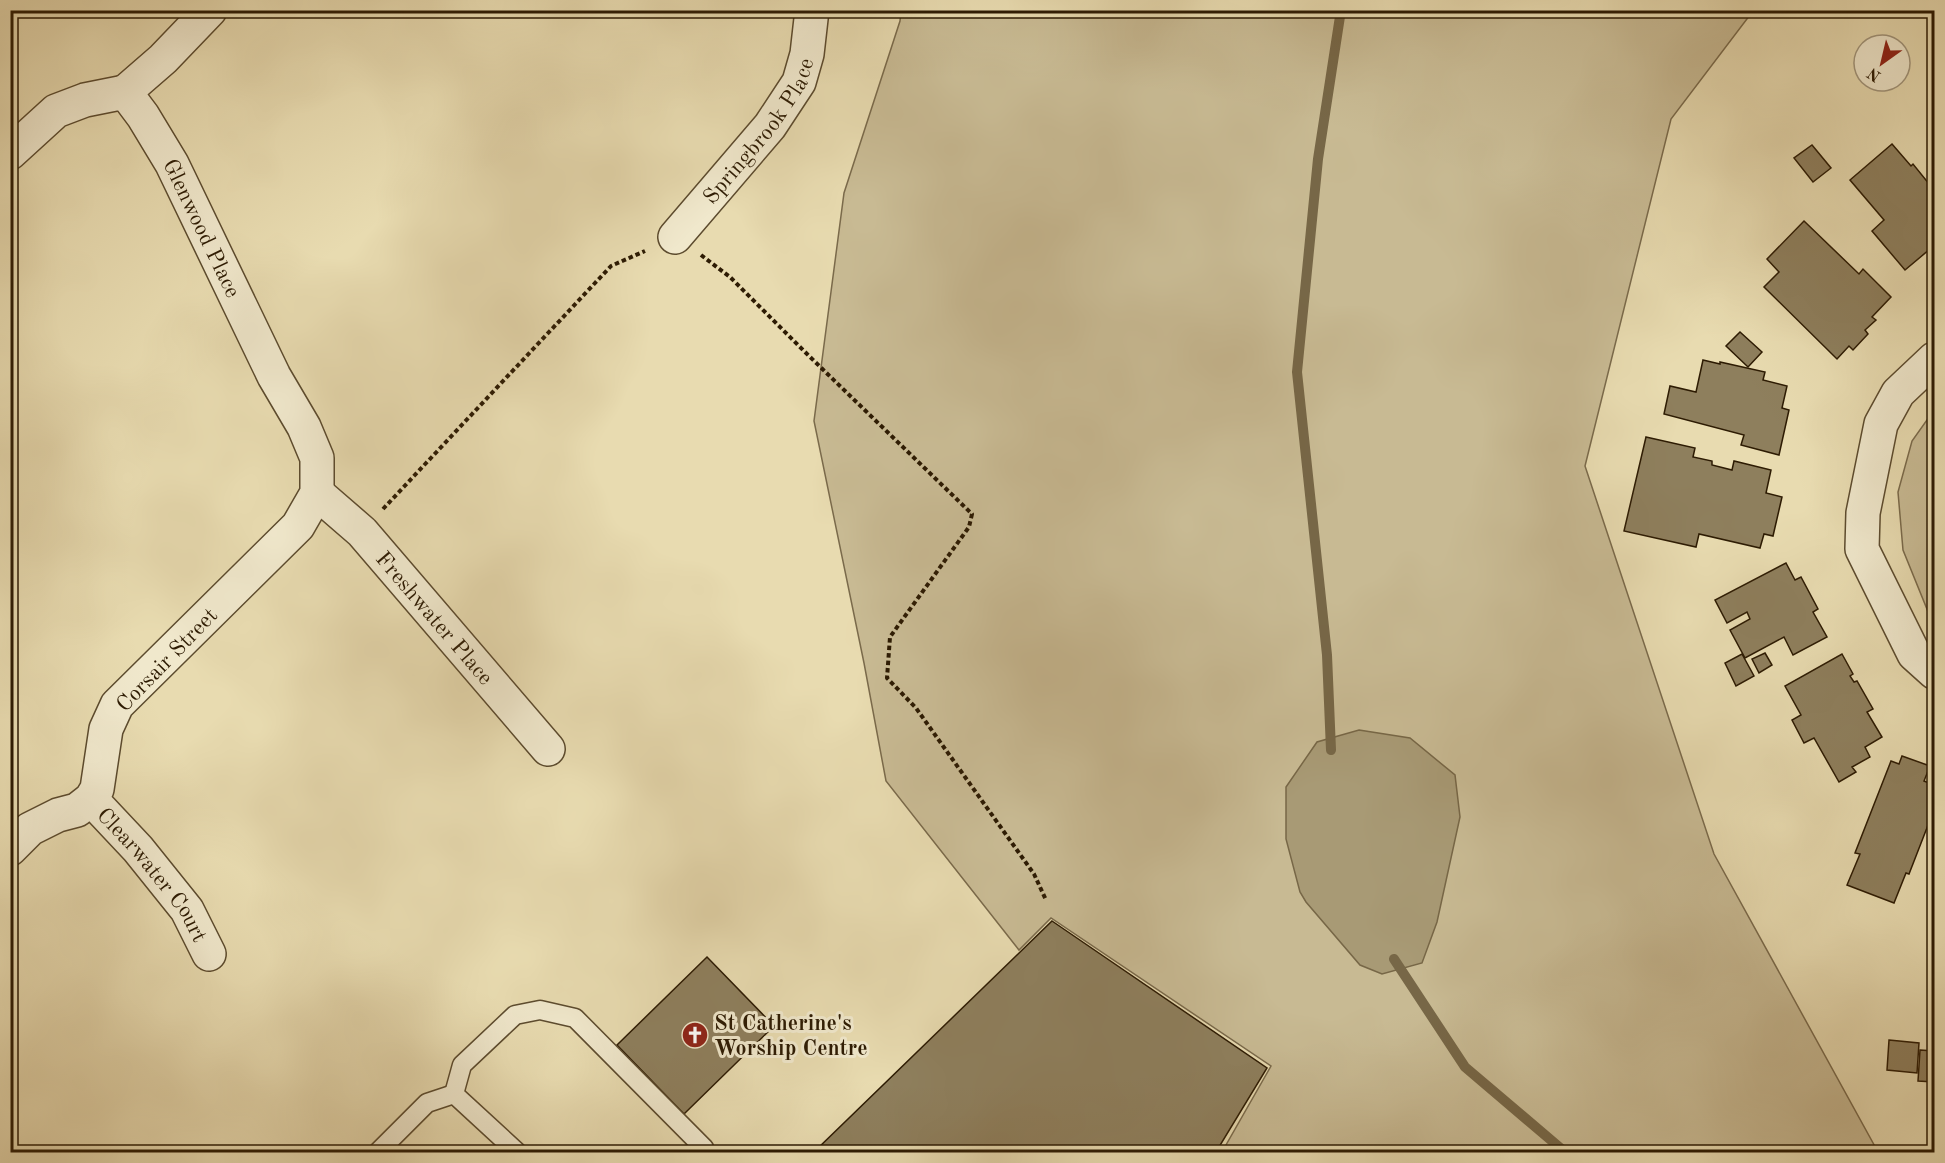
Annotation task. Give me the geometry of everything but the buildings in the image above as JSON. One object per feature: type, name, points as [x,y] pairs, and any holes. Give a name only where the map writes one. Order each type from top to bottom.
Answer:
[{"type":"street","points":[[10,153],[56,111],[85,100],[125,92],[163,59],[210,10]]},
{"type":"street","name":"Springbrook Place","points":[[675,237],[770,126],[799,82],[807,54],[812,10]]},
{"type":"street","name":"Glenwood Place","points":[[125,92],[143,116],[172,164],[274,376],[304,427],[317,458],[317,493]]},
{"type":"street","points":[[1935,359],[1898,393],[1881,424],[1863,513],[1862,549],[1914,654],[1935,672]]},
{"type":"street","name":"Freshwater Place","points":[[317,493],[362,532],[549,749]]},
{"type":"street","name":"Corsair Street","points":[[91,799],[97,789],[106,729],[117,705],[298,526],[317,493]]},
{"type":"street","points":[[10,849],[30,829],[58,815],[77,810],[91,799]]},
{"type":"street","name":"Clearwater Court","points":[[91,799],[138,849],[187,910],[209,954]]},
{"type":"lane","points":[[454,1094],[462,1065],[514,1015],[540,1010],[575,1018],[704,1148],[705,1152]]},
{"type":"lane","points":[[378,1152],[427,1103],[454,1094]]},
{"type":"lane","points":[[454,1094],[517,1152]]},
{"type":"path","points":[[362,532],[611,266],[675,237],[730,277],[972,514],[969,527],[890,637],[887,678],[922,717],[1034,874],[1046,900]]},
{"type":"shaded area","points":[[901,11],[1753,11],[1671,119],[1585,466],[1714,854],[1878,1152],[1222,1152],[1271,1066],[1051,918],[1019,950],[886,781],[814,421],[844,193],[900,21]]},
{"type":"shaded area","points":[[1934,410],[1934,620],[1929,614],[1903,550],[1898,492],[1912,441]]},
{"type":"shaded area","points":[[1359,730],[1410,738],[1455,775],[1460,817],[1437,922],[1422,963],[1382,974],[1360,965],[1306,902],[1300,892],[1286,839],[1286,787],[1317,742]]},
{"type":"waterway","points":[[1331,750],[1327,655],[1297,372],[1318,159],[1341,10]]},
{"type":"waterway","points":[[1394,959],[1465,1067],[1565,1152]]},
{"type":"place","name":"St Catherine's Worship Centre","points":[[695,1035]]}]
